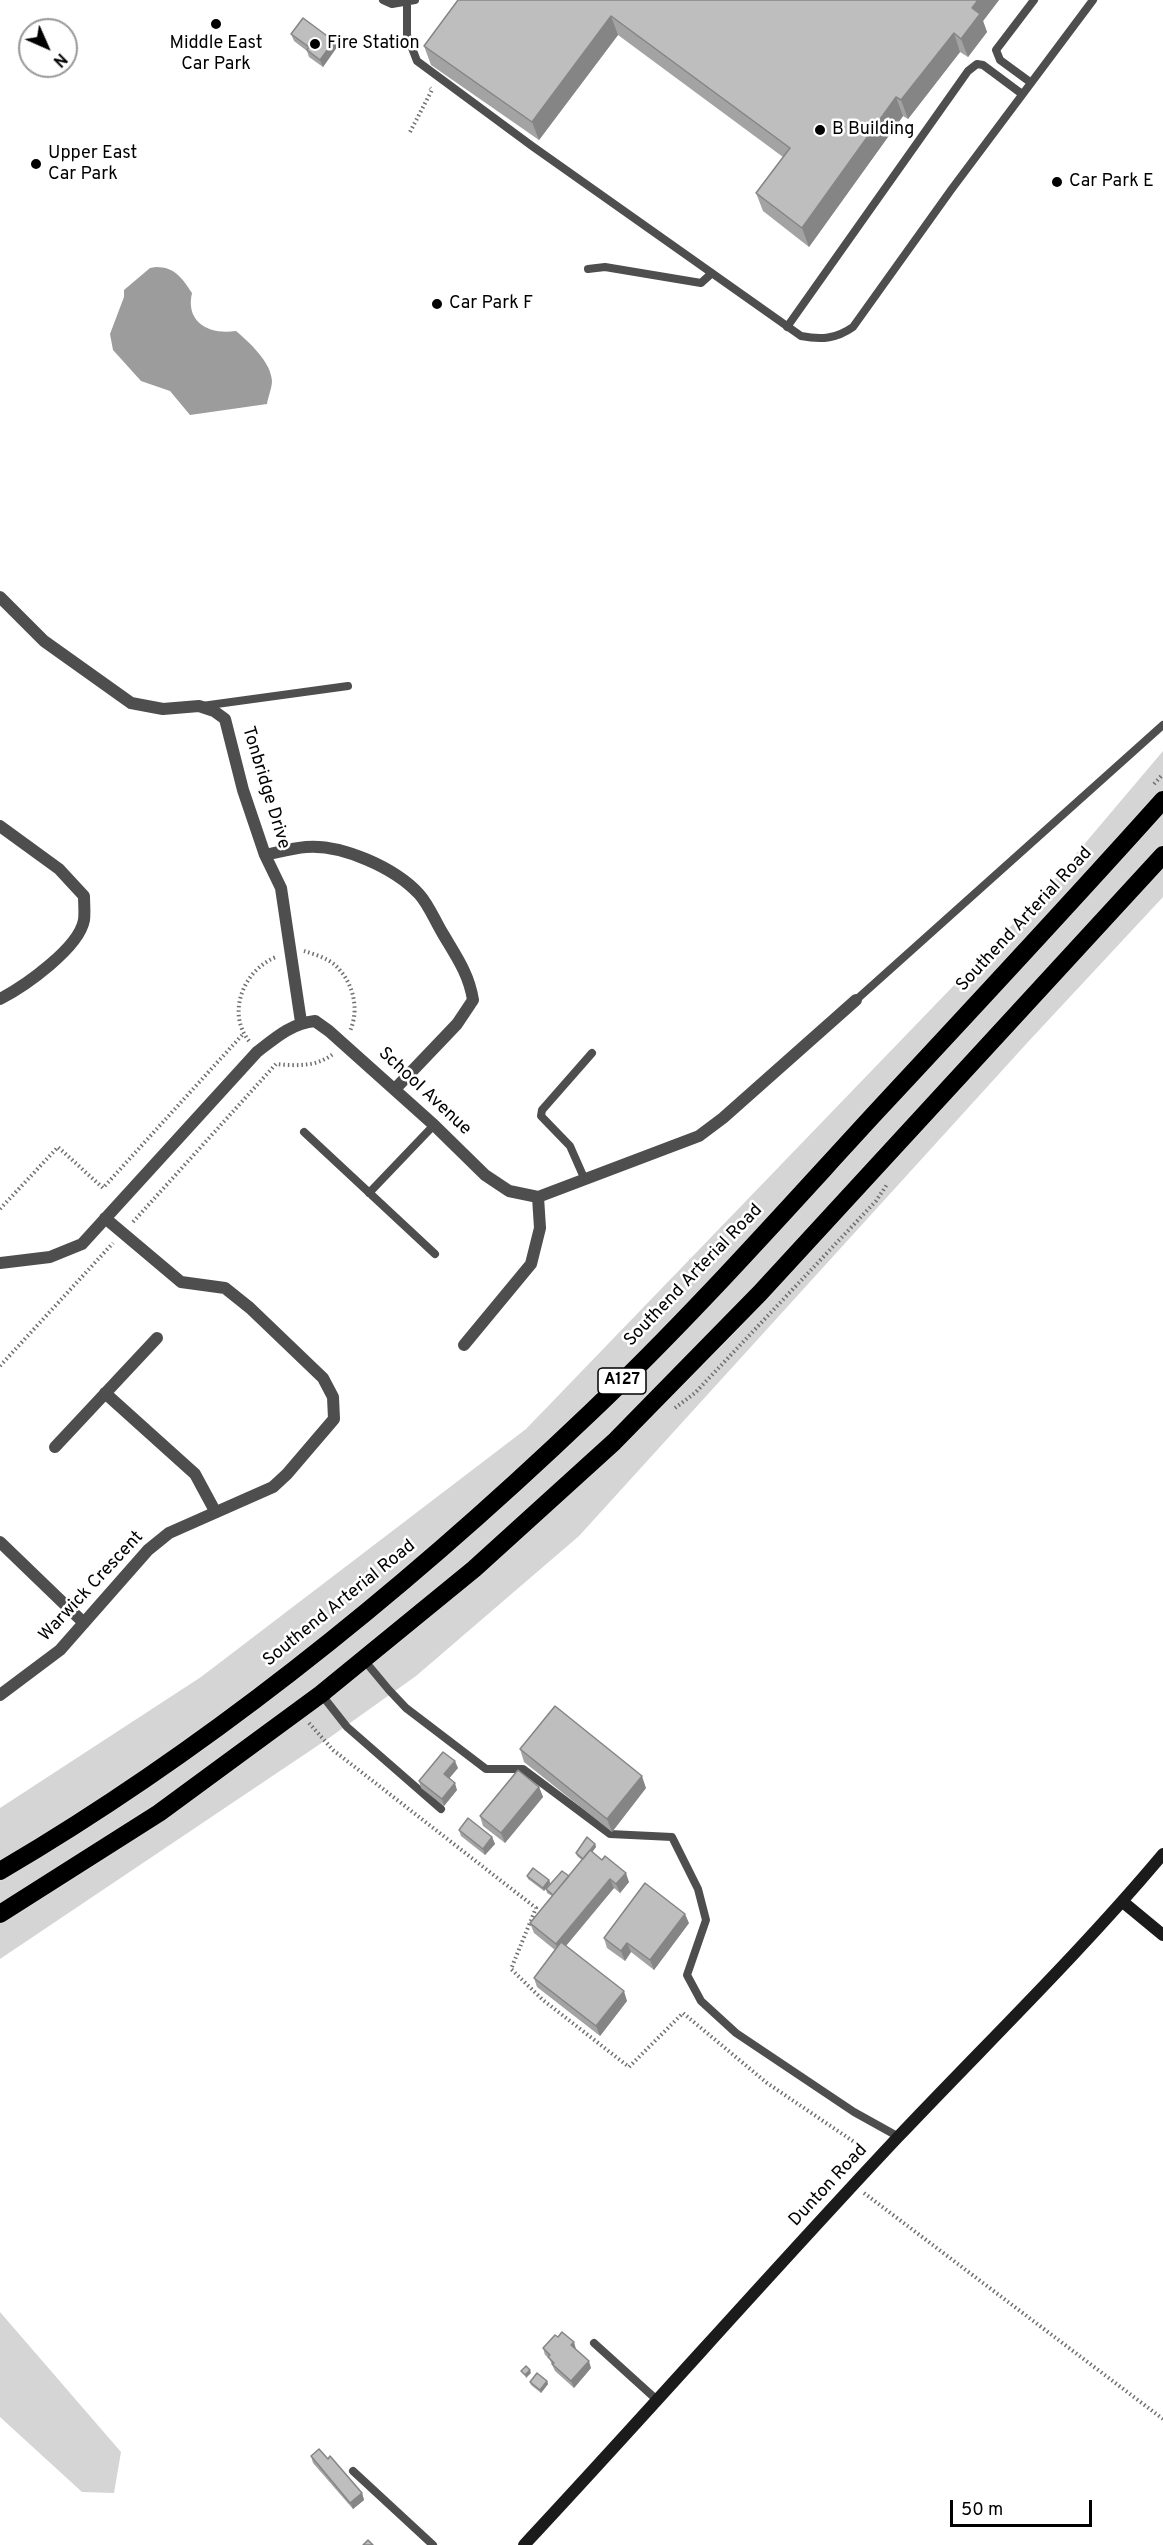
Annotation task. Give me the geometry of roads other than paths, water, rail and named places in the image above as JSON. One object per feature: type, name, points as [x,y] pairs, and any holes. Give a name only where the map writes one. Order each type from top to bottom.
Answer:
[{"type":"highway","name":"Southend Arterial Road","points":[[0,1872],[145,1779],[298,1667],[439,1550],[592,1412],[721,1280],[1155,796]]},
{"type":"highway","name":"A127","points":[[0,1914],[159,1813],[321,1694],[474,1569],[614,1442],[760,1293],[1163,855]]},
{"type":"street","points":[[0,597],[44,641],[130,703],[163,709],[199,706]]},
{"type":"street","name":"Tonbridge Drive","points":[[199,706],[214,711],[225,719],[243,790],[265,855],[281,888],[301,1023]]},
{"type":"street","points":[[0,826],[59,869],[84,896],[84,921],[73,941],[17,990],[0,999]]},
{"type":"street","points":[[265,855],[306,847],[330,847],[395,874],[419,894],[460,962],[470,981],[473,1000],[457,1024],[395,1089]]},
{"type":"street","points":[[464,1345],[531,1264],[540,1228],[538,1197],[699,1136],[723,1118],[856,1000]]},
{"type":"street","name":"School Avenue","points":[[301,1023],[315,1021],[344,1044],[486,1175],[509,1191],[538,1197]]},
{"type":"street","points":[[0,1263],[50,1257],[82,1244],[257,1052],[278,1036],[301,1023]]},
{"type":"street","name":"Warwick Crescent","points":[[0,1695],[60,1650],[148,1550],[169,1533],[273,1487],[334,1419],[333,1397],[323,1378],[249,1308],[225,1288],[181,1282],[105,1218]]},
{"type":"street","points":[[55,1447],[157,1338]]},
{"type":"street","points":[[105,1393],[195,1474],[215,1511]]},
{"type":"street","points":[[0,1542],[84,1623]]},
{"type":"street","name":"Dunton Road","points":[[524,2545],[898,2137],[1025,2007],[1123,1902],[1163,1854]]},
{"type":"street","points":[[1123,1902],[1163,1935]]},
{"type":"lane","points":[[383,0],[392,4],[411,1],[407,34],[420,64],[787,327],[801,336],[816,339],[839,337],[853,327],[1030,82],[1093,0]]},
{"type":"lane","points":[[1030,82],[1000,60],[996,50],[1034,0]]},
{"type":"lane","points":[[787,327],[968,71],[977,64],[982,65],[1022,94]]},
{"type":"lane","points":[[588,269],[604,267],[701,283],[712,273]]},
{"type":"lane","points":[[199,706],[348,686]]},
{"type":"lane","points":[[856,1000],[1163,725]]},
{"type":"lane","points":[[585,1180],[570,1146],[542,1116],[542,1110],[592,1053]]},
{"type":"lane","points":[[369,1193],[434,1125]]},
{"type":"lane","points":[[304,1132],[435,1254]]},
{"type":"lane","points":[[364,1660],[406,1708],[486,1769],[523,1769],[610,1834],[672,1837],[698,1889],[706,1920],[687,1975],[701,2001],[736,2033],[772,2059],[854,2112],[898,2137]]},
{"type":"lane","points":[[321,1694],[347,1727],[441,1809]]},
{"type":"lane","points":[[594,2343],[657,2400]]},
{"type":"lane","points":[[353,2471],[433,2545]]},
{"type":"place","name":"Middle East Car Park","points":[[216,24]]},
{"type":"place","name":"Fire Station","points":[[315,44]]},
{"type":"place","name":"B Building","points":[[820,130]]},
{"type":"place","name":"Upper East Car Park","points":[[36,164]]},
{"type":"place","name":"Car Park E","points":[[1057,182]]},
{"type":"place","name":"Car Park F","points":[[437,304]]}]
